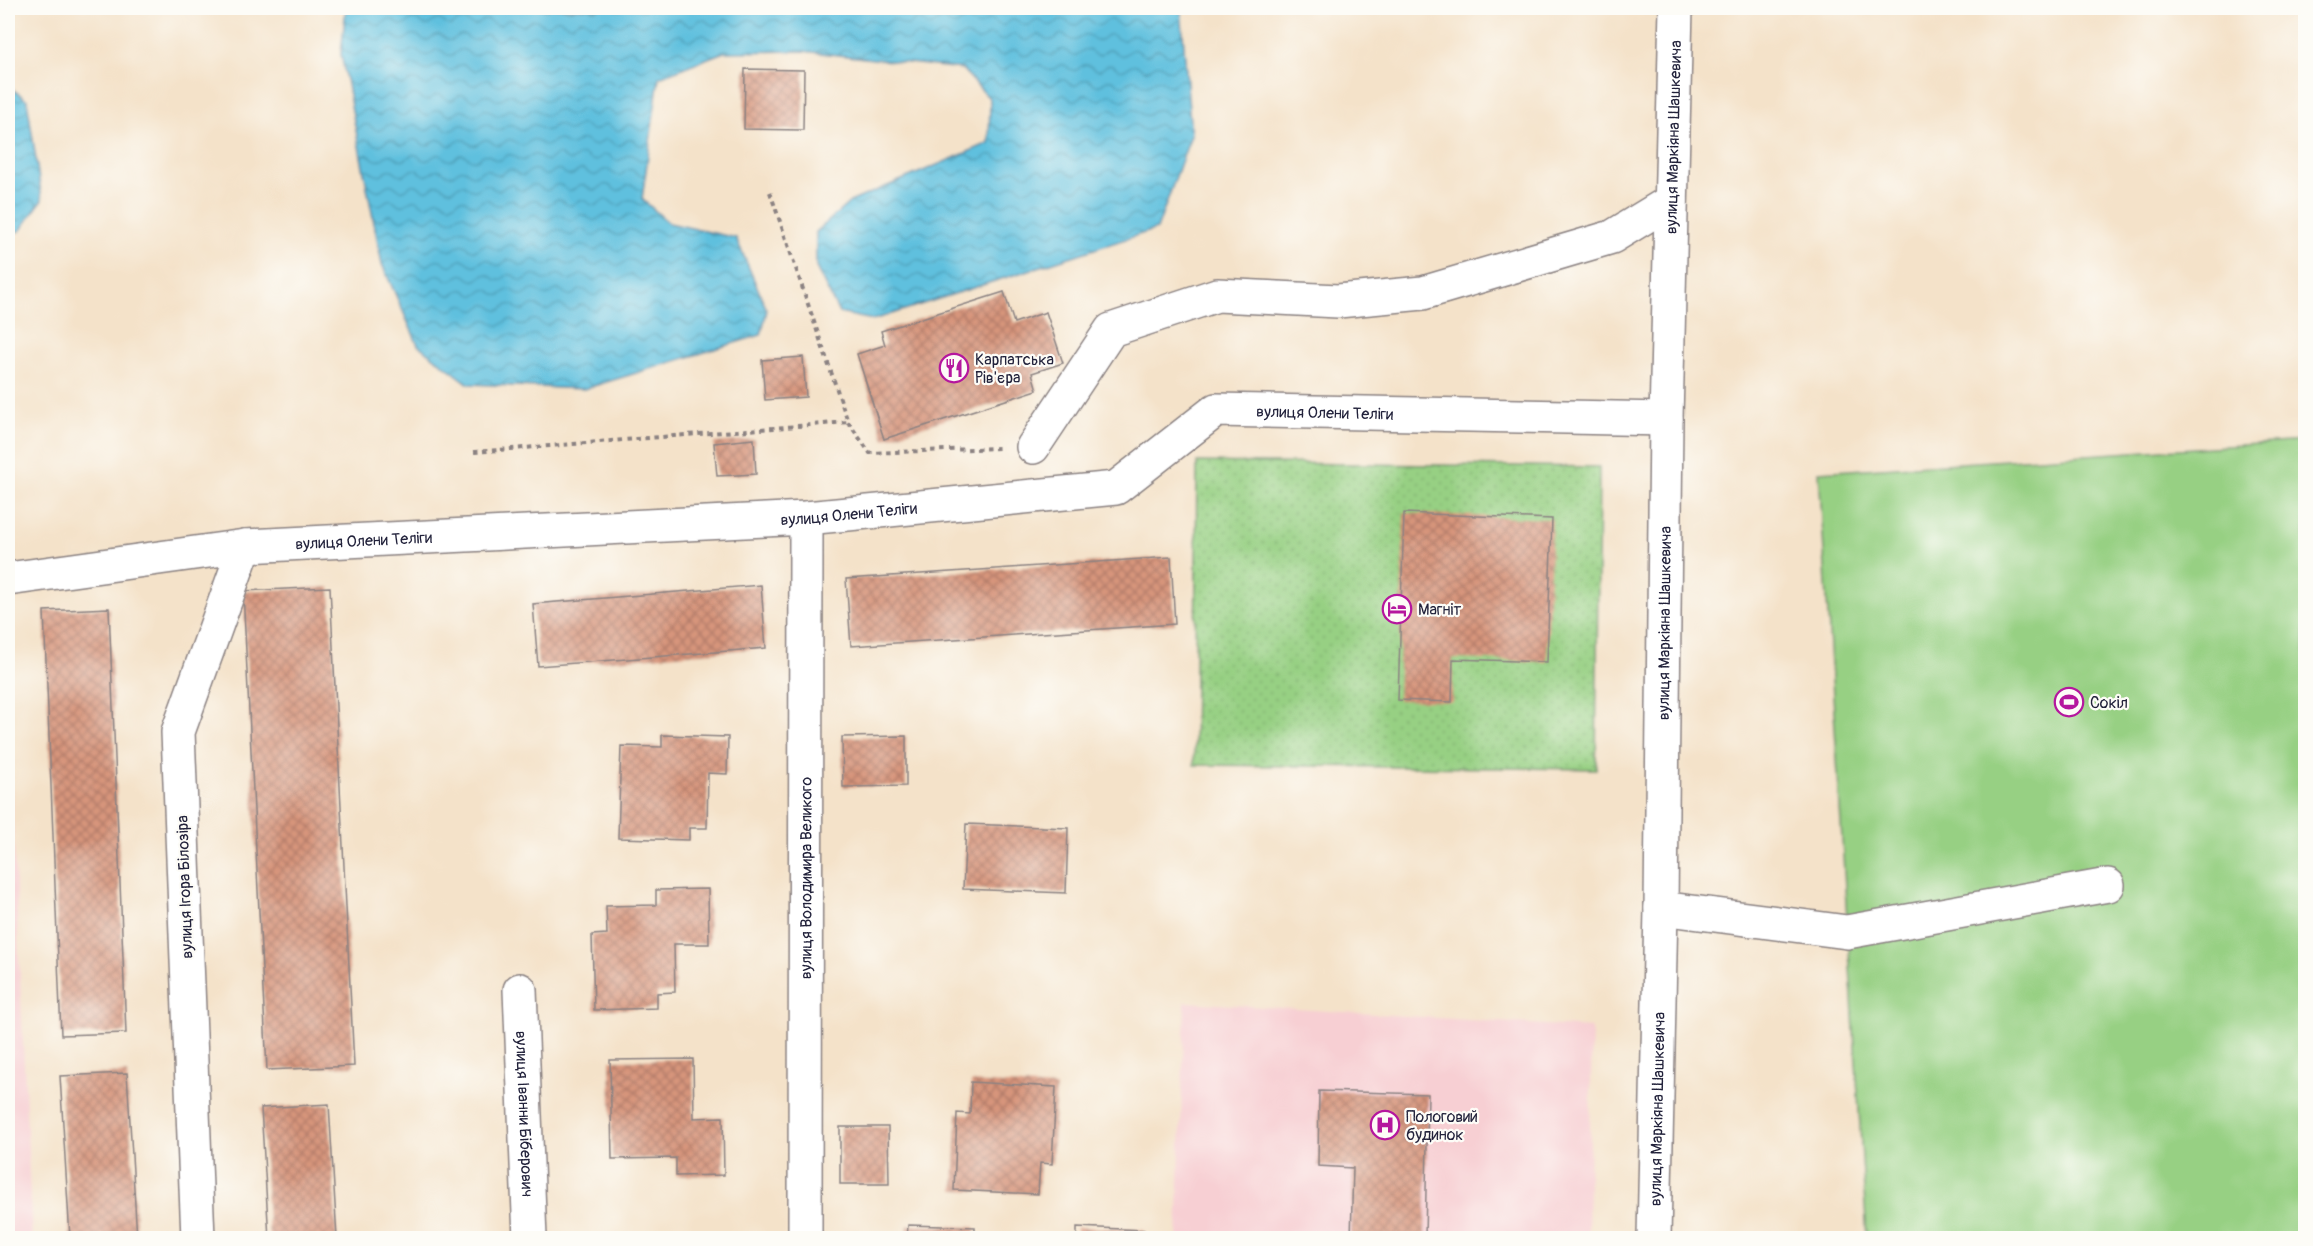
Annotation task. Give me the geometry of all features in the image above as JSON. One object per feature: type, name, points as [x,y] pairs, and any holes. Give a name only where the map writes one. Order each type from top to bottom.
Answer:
[{"type":"street","name":"вулиця Маркіяна Шашкевича","points":[[1654,1239],[1661,908],[1666,419],[1677,8]]},
{"type":"street","points":[[1033,447],[1111,330],[1217,295],[1338,301],[1423,293],[1612,237],[1671,201]]},
{"type":"street","name":"вулиця Олени Теліги","points":[[8,579],[245,546],[806,518],[1116,488],[1216,410],[1666,419]]},
{"type":"street","name":"вулиця Володимира Великого","points":[[805,1239],[806,518]]},
{"type":"street","name":"вулиця Ігора Білозіра","points":[[198,1239],[178,732],[245,546]]},
{"type":"street","points":[[1661,908],[1847,932],[2108,885]]},
{"type":"street","name":"вулиця Іванни Біберович","points":[[520,990],[530,1239]]},
{"type":"path","points":[[770,192],[848,422],[870,453],[1033,447]]},
{"type":"path","points":[[474,452],[848,422]]},
{"type":"shaded area","points":[[9,738],[32,1238],[8,1238]]},
{"type":"shaded area","name":"Пологовий будинок","points":[[1185,1002],[1592,1028],[1588,1238],[1177,1238]]},
{"type":"green space","name":"Сокіл","points":[[2305,441],[2305,1238],[1867,1238],[1819,472]]},
{"type":"green space","name":"Магніт","points":[[1197,462],[1599,467],[1596,769],[1194,765]]},
{"type":"water","points":[[346,8],[1181,8],[1191,135],[1157,229],[873,320],[839,313],[816,267],[816,232],[850,202],[989,143],[990,99],[962,69],[803,51],[724,52],[659,77],[642,199],[669,223],[736,238],[767,310],[761,335],[584,389],[469,384],[418,345],[382,264],[341,54]]},
{"type":"water","points":[[8,86],[27,100],[42,200],[20,231],[8,233]]},
{"type":"building","points":[[745,69],[804,70],[803,130],[744,129]]},
{"type":"building","name":"Карпатська Рів'єра","points":[[1004,292],[1014,323],[1046,312],[1063,363],[1032,373],[1037,390],[884,439],[857,354],[885,345],[881,331]]},
{"type":"building","points":[[803,357],[806,397],[765,400],[762,360]]},
{"type":"building","points":[[754,439],[756,474],[717,476],[714,443]]},
{"type":"building","points":[[1404,513],[1552,519],[1547,662],[1453,659],[1452,702],[1398,700]]},
{"type":"building","points":[[1171,557],[1175,624],[851,646],[846,579]]},
{"type":"building","points":[[761,585],[766,648],[538,666],[533,604]]},
{"type":"building","points":[[330,587],[354,1066],[267,1070],[243,591]]},
{"type":"building","points":[[109,608],[126,1033],[61,1035],[44,611]]},
{"type":"building","points":[[662,735],[728,737],[727,774],[708,773],[707,828],[689,828],[689,840],[618,838],[621,746],[662,747]]},
{"type":"building","points":[[906,736],[906,786],[843,787],[842,737]]},
{"type":"building","points":[[966,824],[1068,828],[1066,893],[963,889]]},
{"type":"building","points":[[708,889],[709,944],[674,944],[675,992],[657,993],[657,1008],[594,1010],[592,935],[607,934],[606,906],[656,905],[656,890]]},
{"type":"building","points":[[693,1059],[694,1118],[723,1117],[724,1175],[676,1176],[676,1158],[612,1159],[610,1060]]},
{"type":"building","points":[[127,1073],[137,1238],[70,1238],[60,1076]]},
{"type":"building","points":[[971,1082],[1056,1087],[1052,1164],[1040,1163],[1038,1194],[954,1190],[957,1113],[970,1114]]},
{"type":"building","points":[[1319,1091],[1428,1094],[1425,1238],[1351,1238],[1353,1168],[1318,1166]]},
{"type":"building","points":[[329,1104],[337,1238],[269,1238],[261,1108]]},
{"type":"building","points":[[840,1127],[888,1127],[889,1184],[840,1184]]},
{"type":"building","points":[[908,1225],[975,1227],[975,1238],[907,1238]]},
{"type":"building","points":[[1077,1227],[1144,1230],[1144,1238],[1077,1238]]},
{"type":"place","name":"Карпатська Рів'єра","points":[[954,368]]},
{"type":"place","name":"Магніт","points":[[1397,609]]},
{"type":"place","name":"Сокіл","points":[[2069,702]]},
{"type":"place","name":"Пологовий будинок","points":[[1385,1125]]}]
